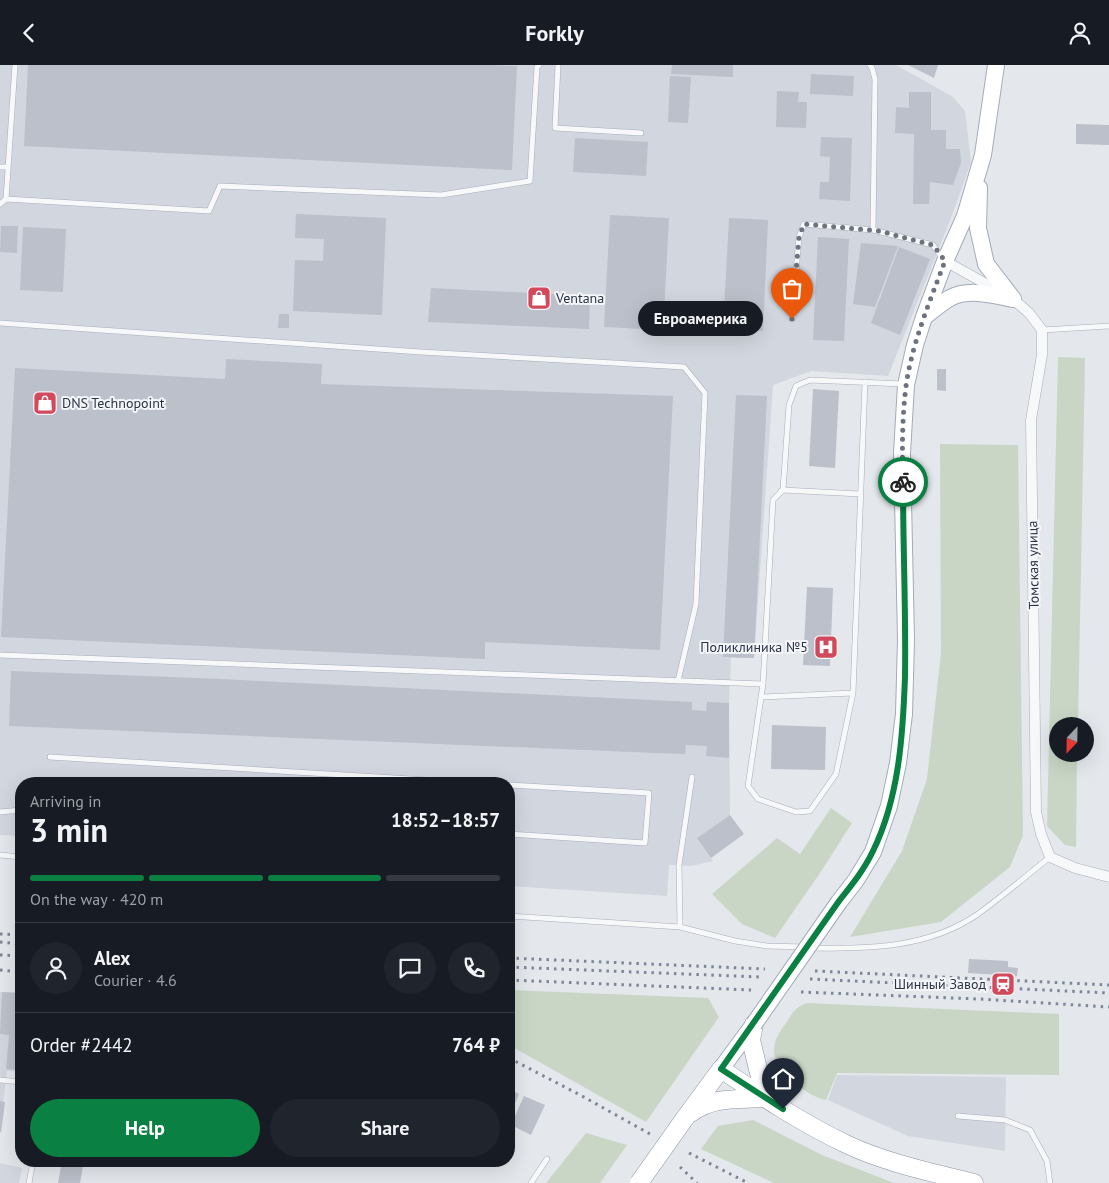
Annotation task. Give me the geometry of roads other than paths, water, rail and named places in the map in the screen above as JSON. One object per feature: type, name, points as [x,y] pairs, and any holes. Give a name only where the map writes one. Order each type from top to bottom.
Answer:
[{"type":"highway","points":[[754,1024],[751,1040],[765,1098]]},
{"type":"highway","points":[[639,1183],[721,1069],[765,1098],[846,1144],[935,1174],[974,1183]]},
{"type":"highway","points":[[685,1118],[701,1106],[725,1099],[765,1098]]},
{"type":"main road","points":[[996,65],[979,191],[978,228],[986,264],[1012,299]]},
{"type":"main road","points":[[721,1069],[839,901],[856,880],[873,852],[889,805],[898,763],[904,714],[906,640],[902,453],[906,385],[924,317],[965,215],[983,155]]},
{"type":"main road","points":[[924,317],[950,298],[963,293],[985,293],[1012,299]]},
{"type":"street","points":[[945,261],[1012,299],[1029,313],[1042,330]]},
{"type":"street","name":"Томская улица","points":[[1042,330],[1042,355],[1030,420],[1036,812],[1041,834],[1050,857]]},
{"type":"street","points":[[1050,857],[1076,868],[1109,877]]},
{"type":"lane","points":[[6,199],[15,65]]},
{"type":"lane","points":[[0,204],[6,199],[209,211],[220,187],[441,195],[530,181],[536,67],[539,65]]},
{"type":"lane","points":[[558,65],[555,128],[641,133]]},
{"type":"lane","points":[[870,65],[875,79],[873,230]]},
{"type":"lane","points":[[0,167],[8,167]]},
{"type":"lane","points":[[792,319],[799,237],[804,224],[873,230],[933,245],[945,261]]},
{"type":"lane","points":[[0,323],[421,352],[684,367],[705,393],[696,604],[678,681]]},
{"type":"lane","points":[[1042,330],[1109,326]]},
{"type":"lane","points":[[865,382],[853,693],[836,774],[810,811],[796,812],[758,799],[748,786],[761,697],[773,500],[783,490],[789,405],[796,386],[810,380],[865,382],[906,385]]},
{"type":"lane","points":[[783,490],[860,494]]},
{"type":"lane","points":[[0,655],[762,684]]},
{"type":"lane","points":[[761,697],[853,693]]},
{"type":"lane","points":[[50,757],[378,777]]},
{"type":"lane","points":[[680,927],[679,865],[692,777]]},
{"type":"lane","points":[[515,785],[649,793],[645,843],[515,834]]},
{"type":"lane","points":[[0,812],[15,811]]},
{"type":"lane","points":[[0,855],[15,856]]},
{"type":"lane","points":[[515,916],[680,927],[767,947],[852,949],[897,946],[945,931],[977,915],[1050,857]]},
{"type":"lane","points":[[0,1080],[15,1081]]},
{"type":"lane","points":[[958,1116],[1005,1120],[1030,1130],[1047,1161],[1050,1183]]},
{"type":"lane","points":[[531,1183],[548,1159]]},
{"type":"lane","points":[[29,1183],[32,1167]]},
{"type":"railway","points":[[0,934],[15,935]]},
{"type":"railway","points":[[0,942],[15,943]]},
{"type":"railway","points":[[0,955],[15,956]]},
{"type":"railway","points":[[515,958],[765,969]]},
{"type":"railway","points":[[515,967],[760,977]]},
{"type":"railway","points":[[0,970],[15,971]]},
{"type":"railway","points":[[815,971],[1109,985]]},
{"type":"railway","points":[[810,979],[1109,993]]},
{"type":"railway","points":[[515,980],[751,990]]},
{"type":"railway","points":[[801,992],[979,999],[1109,1007]]},
{"type":"railway","points":[[515,1061],[650,1134]]},
{"type":"railway","points":[[689,1153],[748,1183]]},
{"type":"railway","points":[[680,1167],[697,1183]]},
{"type":"place","name":"Ventana","points":[[539,298]]},
{"type":"place","name":"Евроамерика","points":[[792,319]]},
{"type":"place","name":"DNS Technopoint","points":[[45,403]]},
{"type":"place","name":"Поликлиника №5","points":[[826,647]]},
{"type":"place","name":"Шинный Завод","points":[[1003,984]]}]
